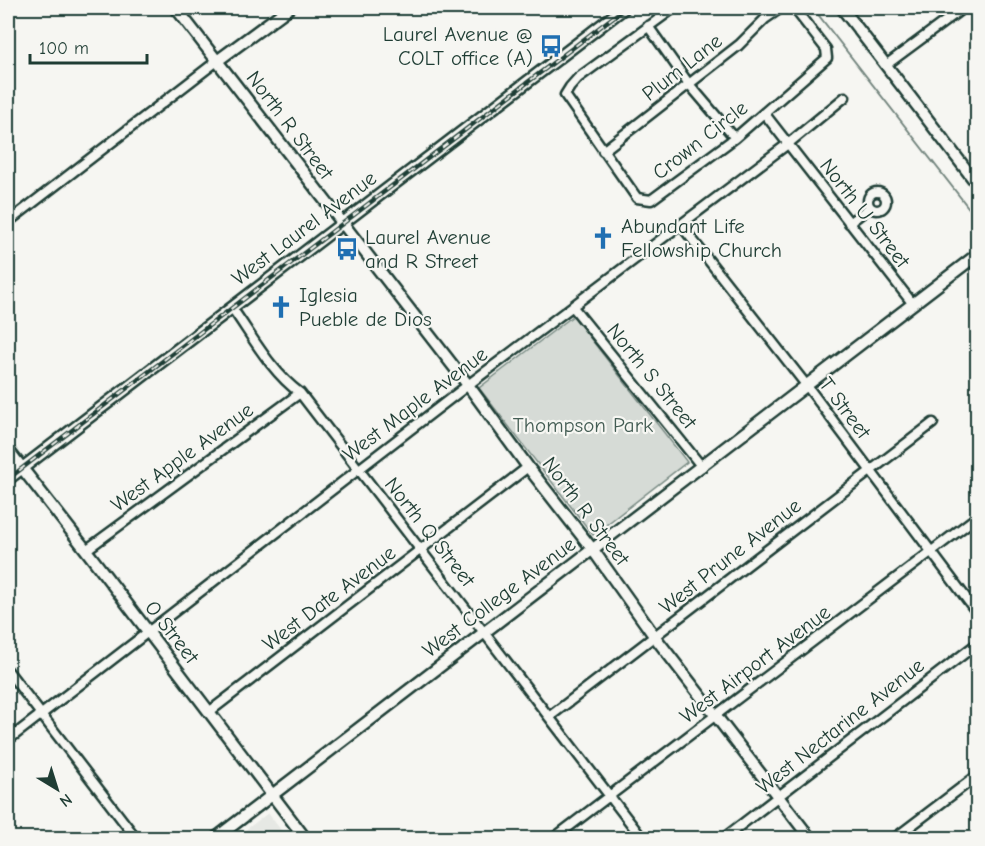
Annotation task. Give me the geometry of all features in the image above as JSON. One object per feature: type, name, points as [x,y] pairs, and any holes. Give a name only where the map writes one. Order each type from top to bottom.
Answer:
[{"type":"street","name":"North R Street","points":[[176,8],[468,385],[593,550],[655,637],[810,838]]},
{"type":"street","points":[[8,222],[289,8]]},
{"type":"street","name":"West Laurel Avenue","points":[[8,479],[624,8]]},
{"type":"street","name":"Crown Circle","points":[[674,8],[578,78],[566,95],[637,198],[651,201],[735,138],[827,58],[826,49],[794,8]]},
{"type":"street","name":"Plum Lane","points":[[603,151],[739,45],[765,19],[781,8]]},
{"type":"street","points":[[842,8],[978,185]]},
{"type":"street","points":[[886,65],[963,8]]},
{"type":"street","points":[[648,26],[689,84],[735,138]]},
{"type":"street","name":"West Maple Avenue","points":[[8,740],[845,98]]},
{"type":"street","name":"North U Street","points":[[764,113],[913,304]]},
{"type":"street","points":[[849,223],[870,207]]},
{"type":"street","name":"T Street","points":[[681,225],[807,386],[978,614]]},
{"type":"street","name":"West College Avenue","points":[[216,838],[978,254]]},
{"type":"street","name":"North S Street","points":[[573,307],[702,467]]},
{"type":"street","name":"North Q Street","points":[[232,308],[288,384],[300,393],[642,838]]},
{"type":"street","name":"West Apple Avenue","points":[[86,550],[300,393]]},
{"type":"street","name":"West Prune Avenue","points":[[549,717],[933,423]]},
{"type":"street","name":"O Street","points":[[8,450],[305,838]]},
{"type":"street","name":"West Date Avenue","points":[[209,712],[528,467]]},
{"type":"street","name":"West Airport Avenue","points":[[554,838],[978,516]]},
{"type":"street","name":"West Nectarine Avenue","points":[[724,838],[978,643]]},
{"type":"street","points":[[8,671],[136,838]]},
{"type":"street","points":[[895,838],[978,775]]},
{"type":"shaded area","points":[[268,813],[287,838],[235,838]]},
{"type":"green space","name":"Thompson Park","points":[[573,316],[687,462],[593,535],[479,388]]},
{"type":"waterway","points":[[813,8],[978,220]]},
{"type":"railway","points":[[8,479],[625,8]]},
{"type":"place","name":"Laurel Avenue @ COLT office (A)","points":[[551,46]]},
{"type":"place","name":"Abundant Life Fellowship Church","points":[[603,238]]},
{"type":"place","name":"Laurel Avenue and R Street","points":[[347,249]]},
{"type":"place","name":"Iglesia Pueble de Dios","points":[[281,307]]}]
